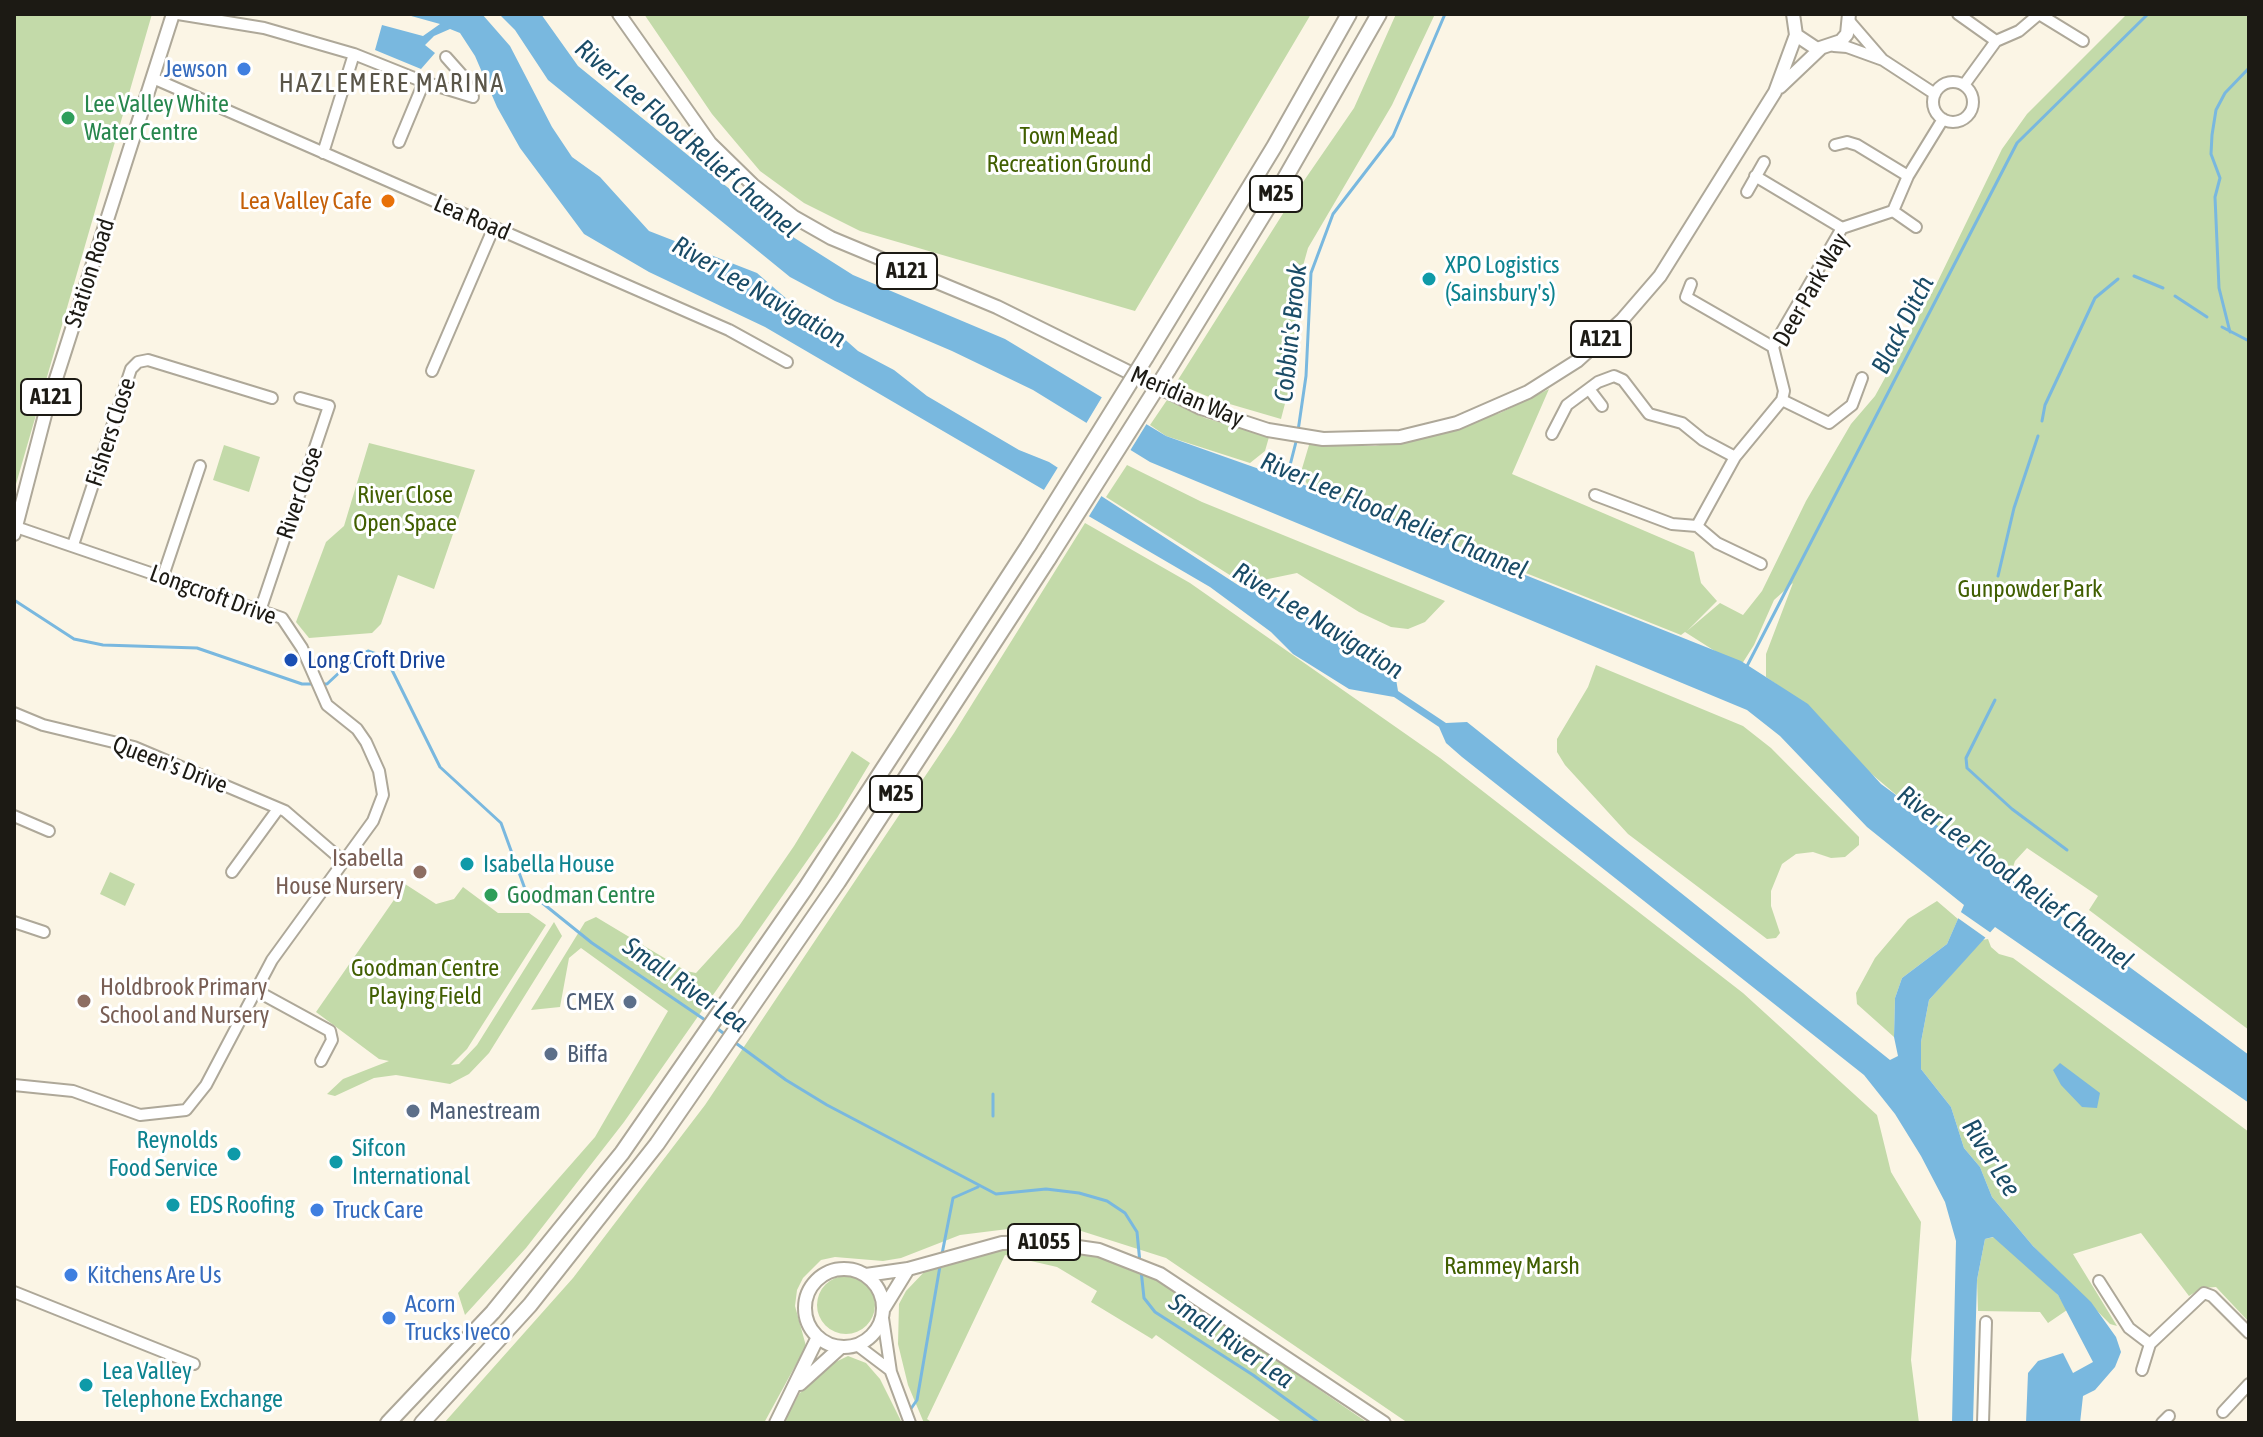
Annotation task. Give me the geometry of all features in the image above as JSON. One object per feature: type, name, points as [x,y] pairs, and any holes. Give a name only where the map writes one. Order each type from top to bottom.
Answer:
[{"type":"highway","name":"M25","points":[[388,1423],[476,1331],[559,1233],[697,1048],[1029,545],[1274,147],[1349,14]]},
{"type":"highway","name":"M25","points":[[422,1423],[571,1256],[739,1028],[1049,558],[1168,370],[1276,194],[1379,14]]},
{"type":"main road","name":"Station Road","points":[[15,530],[47,407],[176,14]]},
{"type":"main road","name":"Meridian Way","points":[[619,14],[710,143],[753,185],[794,217],[831,238],[997,307],[1201,408],[1268,430],[1323,439],[1400,437],[1457,423],[1528,392],[1577,361],[1622,320],[1660,276],[1775,92],[1796,35]]},
{"type":"main road","points":[[1793,14],[1796,35],[1809,47],[1820,49],[1834,46],[1847,34],[1850,18]]},
{"type":"main road","name":"Meridian Way","points":[[1775,92],[1820,49]]},
{"type":"main road","name":"A1055","points":[[866,1275],[908,1269],[1002,1243],[1043,1242],[1099,1250],[1149,1268],[1383,1422]]},
{"type":"main road","points":[[883,1313],[878,1288],[866,1275],[841,1269],[826,1273],[814,1284],[806,1300],[806,1317],[818,1337],[841,1347],[857,1345],[873,1336],[908,1269]]},
{"type":"main road","points":[[776,1423],[818,1337]]},
{"type":"main road","points":[[787,1398],[841,1347]]},
{"type":"street","points":[[176,14],[246,23],[354,54],[424,82],[473,97],[462,75],[446,57]]},
{"type":"street","points":[[1958,14],[1996,41]]},
{"type":"street","points":[[1964,85],[1996,41],[2019,31],[2039,14],[2083,41]]},
{"type":"street","points":[[1850,18],[1883,60]]},
{"type":"street","points":[[1834,46],[1883,60],[1935,94]]},
{"type":"street","points":[[323,153],[354,54]]},
{"type":"street","name":"Lea Road","points":[[155,79],[729,330],[787,362]]},
{"type":"street","points":[[399,142],[424,82]]},
{"type":"street","points":[[1948,83],[1964,85],[1973,98],[1970,113],[1958,122],[1943,119],[1934,108],[1935,94],[1948,83]]},
{"type":"street","points":[[1916,227],[1893,211],[1908,176],[1943,119]]},
{"type":"street","points":[[1835,145],[1847,142],[1857,145],[1908,176]]},
{"type":"street","points":[[1747,192],[1764,162]]},
{"type":"street","points":[[1755,176],[1842,228]]},
{"type":"street","name":"Deer Park Way","points":[[1782,400],[1784,391],[1773,347],[1842,228],[1893,211]]},
{"type":"street","points":[[432,371],[494,227]]},
{"type":"street","points":[[1691,284],[1686,297],[1773,347]]},
{"type":"street","name":"Fishers Close","points":[[73,545],[131,369],[138,362],[148,360],[272,398]]},
{"type":"street","points":[[1552,434],[1567,405],[1606,377],[1619,377],[1656,418],[1682,423],[1703,440],[1735,457]]},
{"type":"street","points":[[1697,526],[1735,457],[1782,400],[1829,423],[1852,405],[1862,378]]},
{"type":"street","points":[[1589,389],[1602,406]]},
{"type":"street","name":"River Close","points":[[261,608],[329,406],[300,398]]},
{"type":"street","points":[[163,576],[200,466]]},
{"type":"street","points":[[1595,495],[1672,524],[1697,526],[1717,543],[1761,564]]},
{"type":"street","name":"Longcroft Drive","points":[[14,1085],[73,1091],[140,1115],[186,1110],[206,1085],[272,960],[377,814],[382,783],[360,733],[331,711],[289,624],[261,608],[73,545],[15,530]]},
{"type":"street","name":"Queen's Drive","points":[[14,713],[43,725],[142,749],[278,809],[297,818],[343,861]]},
{"type":"street","points":[[232,872],[278,809]]},
{"type":"street","points":[[14,816],[49,831]]},
{"type":"street","points":[[14,922],[44,932]]},
{"type":"street","points":[[255,990],[330,1031],[332,1040],[321,1061]]},
{"type":"street","points":[[2099,1281],[2129,1328],[2150,1344]]},
{"type":"street","points":[[14,1292],[194,1364]]},
{"type":"street","points":[[2142,1370],[2150,1344],[2204,1293],[2212,1296],[2249,1333]]},
{"type":"street","points":[[883,1313],[891,1372],[909,1422]]},
{"type":"street","points":[[1983,1423],[1986,1322]]},
{"type":"street","points":[[857,1345],[879,1359],[891,1372]]},
{"type":"street","points":[[2223,1412],[2249,1384]]},
{"type":"green space","name":"Lee Valley White Water Centre","points":[[14,14],[152,14],[14,491]]},
{"type":"green space","name":"Town Mead Recreation Ground","points":[[644,14],[1311,14],[1135,311],[860,231],[804,203],[760,171],[712,114]]},
{"type":"green space","points":[[1396,14],[1435,14],[1392,105],[1308,248],[1301,273],[1288,392],[1281,419],[1216,400],[1176,383],[1301,185],[1354,108]]},
{"type":"green space","name":"Gunpowder Park","points":[[2127,14],[2249,14],[2249,1030],[2089,910],[2098,896],[2027,848],[2015,861],[2010,876],[1997,880],[1855,760],[1806,705],[1766,677],[1766,654],[1793,583],[1774,600],[1754,645],[1740,667],[1685,632],[1681,635],[1308,486],[1301,472],[1309,445],[1375,446],[1421,437],[1500,413],[1549,389],[1512,474],[1694,552],[1701,583],[1717,601],[1687,631],[1720,603],[1743,615],[1762,591],[1806,501],[1851,424],[1875,396],[1935,287],[2002,149],[2027,114]]},
{"type":"green space","points":[[1167,400],[1205,418],[1269,437],[1265,451],[1250,463],[1166,436],[1150,425]]},
{"type":"green space","name":"River Close Open Space","points":[[369,443],[475,470],[434,589],[398,575],[381,624],[372,633],[309,638],[296,622],[326,542],[344,526]]},
{"type":"green space","points":[[224,445],[260,457],[249,492],[213,480]]},
{"type":"green space","points":[[1127,465],[1202,502],[1445,601],[1425,622],[1408,629],[1391,627],[1359,612],[1297,573],[1244,584],[1106,497]]},
{"type":"green space","name":"Rammey Marsh","points":[[1085,523],[1190,583],[1440,758],[1743,993],[1877,1115],[1891,1172],[1921,1222],[1911,1360],[1919,1423],[1408,1423],[1166,1258],[1075,1229],[1032,1226],[960,1235],[901,1258],[883,1261],[835,1257],[821,1260],[803,1278],[797,1290],[795,1306],[806,1346],[764,1423],[444,1423],[573,1278],[705,1105],[954,733]]},
{"type":"green space","points":[[1596,665],[1743,726],[1771,748],[1859,837],[1859,845],[1845,857],[1831,858],[1813,852],[1796,854],[1782,864],[1771,891],[1771,906],[1780,933],[1776,938],[1767,939],[1628,834],[1565,765],[1557,752],[1557,739],[1588,687]]},
{"type":"green space","points":[[852,751],[870,763],[837,818],[624,1122],[526,1248],[465,1315],[458,1293],[595,1137],[668,1011],[581,948],[569,958],[560,1007],[531,1010],[585,922],[596,917],[686,971],[696,973],[739,926],[794,846]]},
{"type":"green space","points":[[110,872],[135,884],[125,906],[100,894]]},
{"type":"green space","name":"Goodman Centre Playing Field","points":[[405,884],[436,904],[454,899],[463,887],[498,913],[529,913],[546,925],[467,1049],[451,1065],[459,1064],[477,1045],[554,922],[562,936],[489,1053],[469,1074],[450,1084],[396,1075],[374,1078],[335,1096],[327,1094],[343,1079],[389,1061],[379,1059],[316,1012]]},
{"type":"green space","points":[[1937,901],[1958,919],[1947,944],[1902,978],[1895,998],[1894,1037],[1857,1004],[1856,993],[1875,958],[1908,919]]},
{"type":"green space","points":[[1988,939],[1999,954],[2013,958],[2249,1132],[2249,1322],[2216,1287],[2202,1288],[2189,1296],[2141,1233],[2073,1254],[2117,1326],[2110,1324],[2033,1246],[1992,1197],[1980,1167],[1964,1148],[1951,1107],[1921,1069],[1921,1042],[1929,1000],[1982,940]]},
{"type":"green space","points":[[1994,1237],[2035,1271],[2058,1295],[2067,1310],[2048,1323],[2040,1312],[1978,1311],[1977,1280],[1985,1239]]},
{"type":"green space","points":[[1015,1247],[1059,1248],[1097,1256],[1162,1282],[1368,1423],[1283,1423],[1156,1335],[1152,1339],[1091,1302],[1097,1291],[1057,1267],[1005,1255],[927,1419],[933,1423],[924,1423],[908,1385],[898,1344],[899,1304],[906,1291],[927,1269],[962,1257]]},
{"type":"green space","points":[[846,1276],[857,1278],[866,1285],[873,1294],[873,1316],[866,1325],[857,1332],[846,1334],[835,1332],[826,1325],[819,1316],[817,1305],[819,1294],[826,1285],[835,1278]]},
{"type":"green space","points":[[848,1356],[866,1363],[880,1379],[902,1423],[784,1423],[799,1394],[825,1367]]},
{"type":"water","name":"River Lee Navigation","points":[[404,14],[482,14],[510,46],[552,127],[572,157],[600,177],[649,231],[757,273],[788,300],[822,319],[858,351],[894,370],[927,396],[1019,450],[1049,462],[1241,587],[1274,596],[1365,652],[1395,673],[1398,691],[1446,723],[1467,722],[1890,1060],[1898,1056],[1894,1037],[1895,998],[1902,978],[1947,944],[1964,905],[1867,827],[1780,736],[1747,710],[1150,462],[1033,390],[835,301],[790,277],[548,80],[515,30],[499,14],[541,14],[578,66],[774,225],[853,275],[1005,339],[1166,436],[1375,510],[1460,549],[1741,661],[1808,704],[1881,784],[2249,1055],[2249,1103],[1995,927],[1929,1000],[1921,1042],[1921,1069],[1951,1107],[1964,1148],[1980,1167],[1992,1197],[2033,1246],[2091,1302],[2116,1337],[2121,1352],[2115,1367],[2095,1390],[2083,1396],[2080,1423],[2026,1423],[2028,1373],[2038,1361],[2063,1353],[2073,1373],[2093,1362],[2058,1295],[1993,1237],[1985,1239],[1977,1280],[1973,1423],[1952,1423],[1956,1241],[1945,1202],[1921,1156],[1895,1114],[1864,1075],[1462,757],[1446,743],[1439,727],[1394,697],[1349,689],[1293,654],[1271,632],[1210,587],[765,327],[649,272],[584,234],[520,148],[497,107],[475,56],[460,33],[450,29],[434,36],[425,45],[435,53],[421,69],[375,50],[382,25],[423,36],[440,24]]},
{"type":"water","points":[[2060,1063],[2100,1093],[2097,1108],[2082,1107],[2061,1085],[2053,1070]]},
{"type":"pier","points":[[1105,392],[1149,420],[1128,454],[1084,427]]},
{"type":"pier","points":[[1060,464],[1104,492],[1086,521],[1042,493]]},
{"type":"pier","points":[[1958,910],[1991,933],[1986,938],[1955,916]]},
{"type":"waterway","name":"Cobbin's Brook","points":[[1298,431],[1306,376],[1311,273],[1333,214],[1393,136],[1445,14]]},
{"type":"waterway","name":"Black Ditch","points":[[1747,666],[2017,143],[2148,14]]},
{"type":"waterway","points":[[2230,332],[2219,288],[2215,197],[2220,178],[2211,154],[2212,135],[2216,110],[2225,93],[2249,68]]},
{"type":"waterway","points":[[2134,276],[2163,288]]},
{"type":"waterway","points":[[2042,421],[2045,405],[2095,298],[2118,279]]},
{"type":"waterway","points":[[2175,296],[2207,317]]},
{"type":"waterway","points":[[2222,327],[2249,341]]},
{"type":"waterway","points":[[1998,576],[2014,508],[2038,436]]},
{"type":"waterway","name":"Cobbin's Brook","points":[[1286,481],[1297,438]]},
{"type":"waterway","name":"Small River Lea","points":[[14,600],[74,639],[103,645],[197,648],[302,684],[327,684],[357,656],[368,651],[379,655],[389,664],[440,767],[501,823],[525,889],[592,943],[708,1022]]},
{"type":"waterway","points":[[1995,700],[1966,758],[1967,768],[2012,809],[2067,850]]},
{"type":"waterway","name":"Small River Lea","points":[[714,1026],[727,1036]]},
{"type":"waterway","name":"Small River Lea","points":[[733,1041],[786,1080],[827,1105],[996,1194],[1046,1189],[1079,1193],[1107,1201],[1125,1213],[1137,1232],[1140,1263]]},
{"type":"waterway","points":[[993,1094],[993,1116]]},
{"type":"waterway","points":[[942,1254],[953,1198],[978,1187]]},
{"type":"waterway","points":[[910,1410],[917,1400],[940,1266]]},
{"type":"waterway","name":"Small River Lea","points":[[1141,1270],[1144,1298],[1155,1312],[1253,1375],[1319,1423]]},
{"type":"place","name":"Jewson","points":[[244,69]]},
{"type":"place","name":"Lee Valley White Water Centre","points":[[68,118]]},
{"type":"place","name":"Lea Valley Cafe","points":[[388,201]]},
{"type":"place","name":"XPO Logistics (Sainsbury's)","points":[[1429,279]]},
{"type":"place","name":"Long Croft Drive","points":[[291,660]]},
{"type":"place","name":"Isabella House","points":[[467,864]]},
{"type":"place","name":"Isabella House Nursery","points":[[420,872]]},
{"type":"place","name":"Goodman Centre","points":[[491,895]]},
{"type":"place","name":"Holdbrook Primary School and Nursery","points":[[84,1001]]},
{"type":"place","name":"CMEX","points":[[630,1002]]},
{"type":"place","name":"Biffa","points":[[551,1054]]},
{"type":"place","name":"Manestream","points":[[413,1111]]},
{"type":"place","name":"Reynolds Food Service","points":[[234,1154]]},
{"type":"place","name":"Sifcon International","points":[[336,1162]]},
{"type":"place","name":"EDS Roofing","points":[[173,1205]]},
{"type":"place","name":"Truck Care","points":[[317,1210]]},
{"type":"place","name":"Kitchens Are Us","points":[[71,1275]]},
{"type":"place","name":"Acorn Trucks Iveco","points":[[389,1318]]},
{"type":"place","name":"Lea Valley Telephone Exchange","points":[[86,1385]]},
{"type":"district","name":"HAZLEMERE MARINA","points":[[392,84]]},
{"type":"water label","name":"River Lee Flood Relief Channel","points":[[687,139]]},
{"type":"water label","name":"River Lee Flood Relief Channel","points":[[1394,516]]},
{"type":"water label","name":"River Lee Flood Relief Channel","points":[[2015,878]]},
{"type":"water label","name":"River Lee","points":[[1991,1158]]}]
